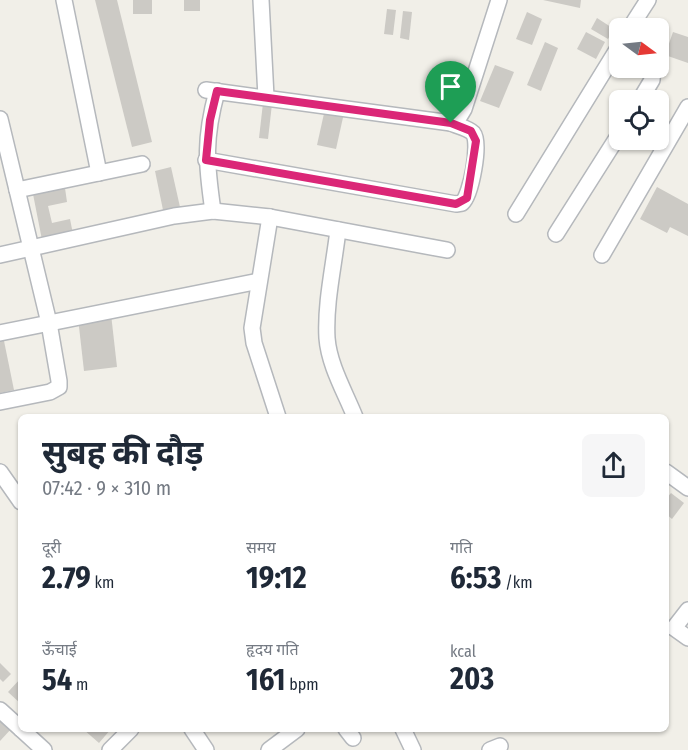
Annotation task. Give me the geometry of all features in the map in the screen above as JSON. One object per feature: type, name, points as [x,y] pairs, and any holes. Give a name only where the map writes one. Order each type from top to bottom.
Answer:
[{"type":"street","points":[[64,0],[99,173]]},
{"type":"street","points":[[261,0],[266,97]]},
{"type":"street","points":[[451,123],[458,119],[464,109],[499,0]]},
{"type":"street","points":[[636,18],[648,0]]},
{"type":"street","points":[[516,214],[609,63]]},
{"type":"street","points":[[206,160],[462,203],[469,193],[476,141],[471,131],[451,123],[212,90],[206,160],[213,211]]},
{"type":"street","points":[[602,255],[688,107]]},
{"type":"street","points":[[0,118],[49,323],[59,387],[50,392],[0,402]]},
{"type":"street","points":[[556,234],[609,150]]},
{"type":"street","points":[[17,190],[142,164]]},
{"type":"street","points":[[0,255],[32,250],[174,216],[213,211],[270,217],[447,250]]},
{"type":"street","points":[[270,217],[252,315],[254,343],[277,414]]},
{"type":"street","points":[[338,230],[327,339],[333,363],[354,414]]},
{"type":"street","points":[[0,333],[259,281]]},
{"type":"street","points":[[0,472],[18,498]]},
{"type":"street","points":[[669,474],[688,488]]},
{"type":"street","points":[[688,610],[670,625],[688,638]]},
{"type":"street","points":[[0,710],[18,726]]},
{"type":"street","points":[[24,732],[44,750]]},
{"type":"street","points":[[110,750],[128,732]]},
{"type":"street","points":[[194,732],[206,750]]},
{"type":"street","points":[[269,750],[293,732]]},
{"type":"street","points":[[404,732],[413,750]]},
{"type":"building","points":[[95,0],[117,0],[152,142],[132,147]]},
{"type":"building","points":[[133,0],[152,0],[152,14],[133,14]]},
{"type":"building","points":[[184,0],[200,0],[200,11],[184,11]]},
{"type":"building","points":[[543,0],[581,0],[580,8]]},
{"type":"building","points":[[387,9],[396,10],[393,35],[384,34]]},
{"type":"building","points":[[403,11],[412,12],[409,40],[400,38]]},
{"type":"building","points":[[527,12],[542,19],[532,45],[516,39]]},
{"type":"building","points":[[597,18],[609,26],[609,37],[608,39],[591,29]]},
{"type":"building","points":[[586,32],[605,42],[596,59],[577,49]]},
{"type":"building","points":[[673,32],[688,37],[688,63],[669,56],[669,44]]},
{"type":"building","points":[[545,42],[558,48],[541,91],[527,85]]},
{"type":"building","points":[[495,65],[514,72],[499,108],[480,101]]},
{"type":"building","points":[[263,103],[272,104],[268,139],[259,138]]},
{"type":"building","points":[[325,109],[344,113],[336,149],[317,145]]},
{"type":"building","points":[[171,167],[180,207],[163,210],[155,171]]},
{"type":"building","points":[[657,187],[688,204],[688,236],[670,227],[667,233],[640,219]]},
{"type":"building","points":[[65,188],[67,202],[48,206],[52,223],[70,219],[73,234],[42,240],[33,194]]},
{"type":"building","points":[[111,314],[117,367],[84,371],[78,318]]},
{"type":"building","points":[[3,336],[14,390],[0,393],[0,337]]},
{"type":"building","points":[[671,493],[684,503],[672,519],[669,516]]},
{"type":"building","points":[[0,663],[11,674],[3,682],[0,679]]},
{"type":"building","points":[[18,681],[18,701],[8,692]]},
{"type":"building","points":[[0,718],[12,728],[0,741]]},
{"type":"building","points":[[86,732],[108,732],[99,743]]},
{"type":"route","points":[[217,91],[451,123],[471,131],[476,141],[469,193],[462,203],[456,204],[206,160],[210,120],[217,91]]}]
